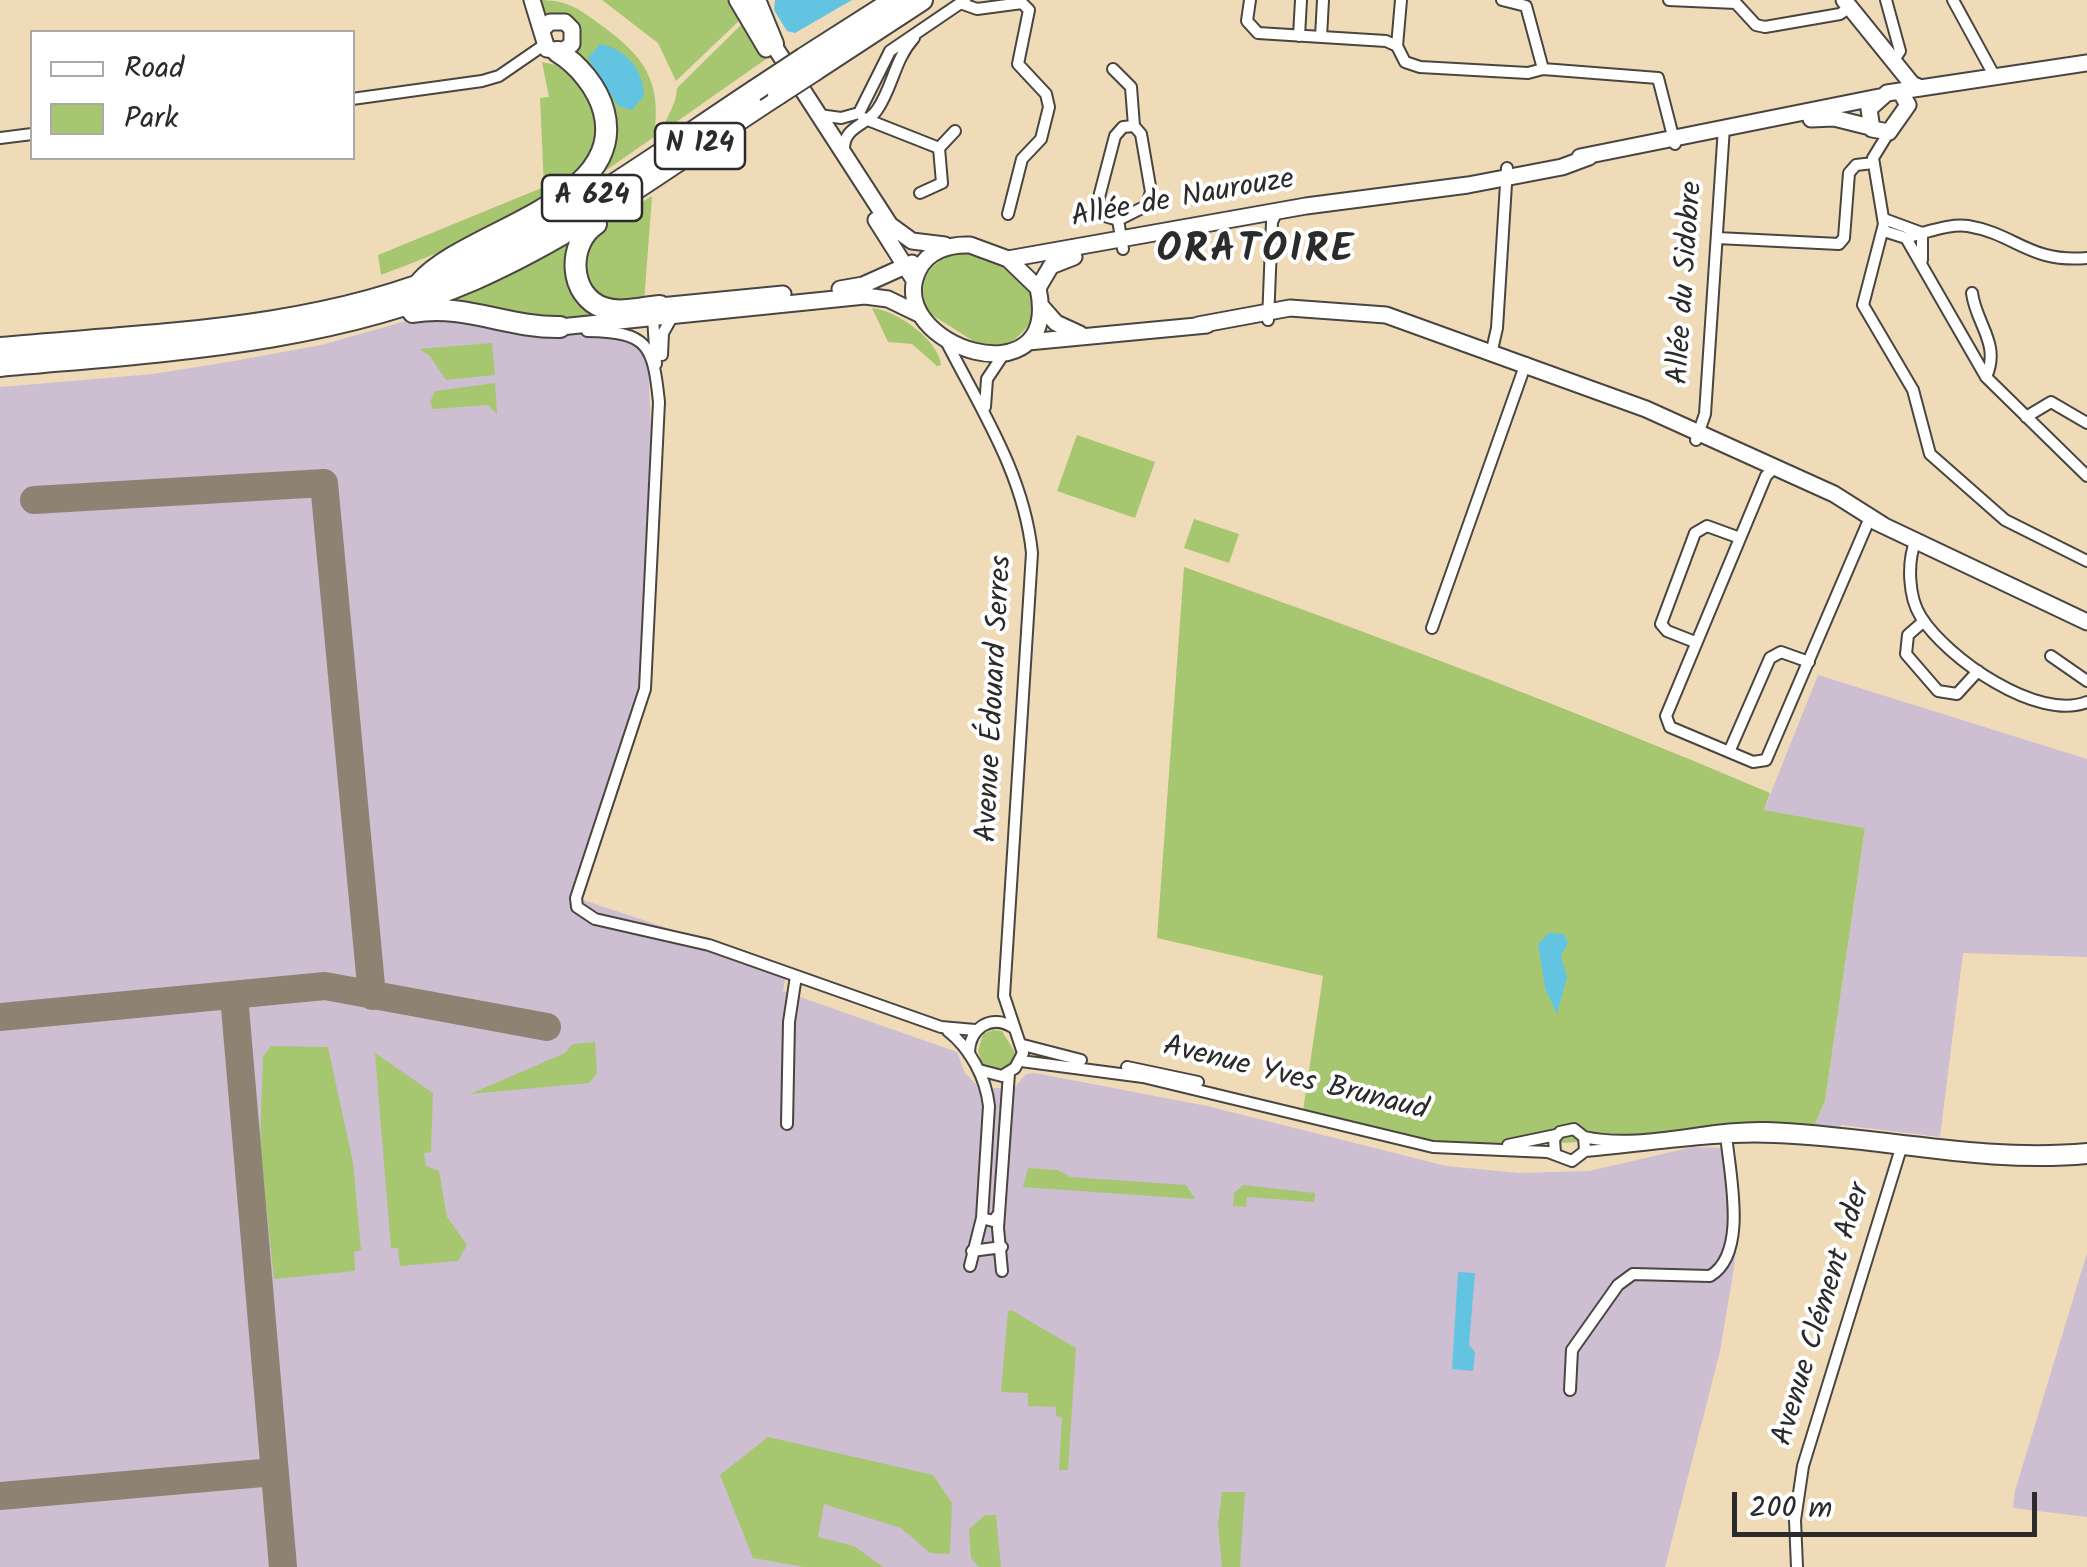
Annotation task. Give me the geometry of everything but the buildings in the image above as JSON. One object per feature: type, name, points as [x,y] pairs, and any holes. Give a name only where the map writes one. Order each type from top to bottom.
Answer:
[{"type":"highway","points":[[754,0],[773,44]]},
{"type":"highway","points":[[863,20],[878,0]]},
{"type":"highway","points":[[863,20],[894,0]]},
{"type":"highway","name":"N 124","points":[[422,291],[528,254],[778,94],[810,64],[922,0]]},
{"type":"highway","name":"A 624","points":[[0,366],[260,340],[363,318],[554,222],[754,91],[810,64],[863,20]]},
{"type":"highway","points":[[422,291],[437,263],[520,223],[570,190],[598,159],[607,130],[602,106],[570,60],[548,42]]},
{"type":"highway","points":[[621,198],[580,240],[575,258],[577,279],[586,294],[604,308],[661,314]]},
{"type":"highway","name":"A 624","points":[[0,348],[266,321],[422,291]]},
{"type":"highway","points":[[260,340],[308,338],[432,309],[470,311],[513,324],[560,327]]},
{"type":"main road","points":[[532,0],[548,42]]},
{"type":"main road","points":[[737,0],[872,208],[890,226],[912,241],[981,247],[1008,259],[1056,323],[1084,336]]},
{"type":"main road","points":[[746,0],[847,162],[914,280],[920,315]]},
{"type":"main road","points":[[1723,132],[1820,117],[1889,132],[1902,120],[1908,91],[1894,60],[1847,4]]},
{"type":"main road","points":[[2028,71],[2087,54]]},
{"type":"main road","points":[[1871,128],[1870,109],[1895,80],[1894,60]]},
{"type":"main road","points":[[1723,132],[1881,96],[2087,63]]},
{"type":"main road","name":"Allée de Naurouze","points":[[1008,259],[1123,244],[1723,132]]},
{"type":"main road","points":[[869,283],[886,254],[884,233]]},
{"type":"main road","name":"Allée de Naurouze","points":[[1040,297],[1056,262],[1123,244]]},
{"type":"main road","points":[[661,314],[732,299],[869,283],[954,246]]},
{"type":"main road","points":[[914,280],[925,260]]},
{"type":"main road","points":[[560,327],[872,296],[888,298],[920,315],[944,338],[973,352],[1003,355],[1028,342],[1267,315],[1336,310],[1386,315],[1492,350],[1624,403],[2087,622]]},
{"type":"main road","points":[[1028,342],[1040,319],[1040,297]]},
{"type":"street","points":[[1250,0],[1247,21],[1258,33],[1386,41],[1398,46]]},
{"type":"street","points":[[1299,36],[1301,0]]},
{"type":"street","points":[[1322,37],[1324,0]]},
{"type":"street","points":[[1401,0],[1398,46],[1405,62],[1420,67],[1528,73],[1544,69],[1656,77],[1674,141]]},
{"type":"street","points":[[1502,0],[1518,1],[1528,9],[1544,69]]},
{"type":"street","points":[[1669,0],[1734,1],[1756,25],[1765,28],[1842,14],[1847,4]]},
{"type":"street","points":[[1886,0],[1900,51],[1894,60]]},
{"type":"street","points":[[1953,0],[1995,77]]},
{"type":"street","points":[[847,162],[846,136],[862,117],[886,56],[962,2],[977,9],[1022,3],[1029,10],[1018,64],[1046,94],[1049,107],[1041,139],[1022,159],[1008,214]]},
{"type":"street","points":[[355,98],[482,82],[499,76],[548,42]]},
{"type":"street","points":[[1113,70],[1131,87],[1134,126],[1141,134],[1151,196],[1146,206],[1118,220],[1102,215],[1098,201],[1116,136],[1123,127],[1134,126]]},
{"type":"street","points":[[818,114],[862,117],[938,148]]},
{"type":"street","points":[[1871,128],[1876,150]]},
{"type":"street","points":[[920,193],[942,183],[938,148],[955,130]]},
{"type":"street","name":"Allée du Sidobre","points":[[1698,437],[1723,132]]},
{"type":"street","points":[[1889,132],[1872,163],[1884,225],[1865,285],[1863,305],[1913,390],[1928,450],[2005,520],[2087,561]]},
{"type":"street","points":[[0,138],[30,134]]},
{"type":"street","points":[[1716,238],[1839,244],[1844,238],[1849,173],[1856,165],[1872,163]]},
{"type":"street","points":[[1492,350],[1498,320],[1507,173]]},
{"type":"street","points":[[1267,315],[1274,217]]},
{"type":"street","points":[[1118,220],[1123,244]]},
{"type":"street","points":[[1884,225],[1922,233]]},
{"type":"street","points":[[1884,225],[1906,238],[1922,261],[1954,328],[1986,377],[2087,476]]},
{"type":"street","points":[[1906,238],[1967,226],[2046,258],[2087,258]]},
{"type":"street","points":[[1922,233],[1922,261]]},
{"type":"street","points":[[1972,293],[1974,306],[1988,330],[1991,357],[1986,377]]},
{"type":"street","points":[[657,380],[663,332],[661,314]]},
{"type":"street","points":[[661,314],[645,690],[576,898],[577,907],[595,919],[680,937],[941,1026],[976,1030]]},
{"type":"street","points":[[560,327],[639,336],[657,380]]},
{"type":"street","name":"Avenue Édouard Serres","points":[[944,338],[986,413],[1021,493],[1033,567],[1004,996],[1015,1028]]},
{"type":"street","points":[[967,380],[990,369],[1003,355]]},
{"type":"street","points":[[1432,628],[1526,363]]},
{"type":"street","name":"Avenue Édouard Serres","points":[[986,413],[984,393],[990,369]]},
{"type":"street","points":[[2026,417],[2051,402],[2087,423]]},
{"type":"street","points":[[1771,470],[1695,642],[1666,722],[1758,764],[1767,758],[1876,522]]},
{"type":"street","points":[[1695,642],[1662,625],[1695,533],[1708,526],[1740,538]]},
{"type":"street","points":[[1916,540],[1911,576],[1924,622],[1978,671],[2052,706],[2087,702]]},
{"type":"street","points":[[1924,622],[1908,635],[1906,654],[1938,690],[1956,694],[1978,671]]},
{"type":"street","points":[[1729,752],[1770,658],[1786,652],[1809,662]]},
{"type":"street","points":[[2051,656],[2087,681]]},
{"type":"street","points":[[787,1126],[786,1088],[796,976]]},
{"type":"street","name":"Avenue Édouard Serres","points":[[988,1022],[1004,996]]},
{"type":"street","points":[[969,1054],[976,1030],[988,1022],[1015,1028],[1024,1045],[1020,1062],[1009,1073],[995,1076],[978,1070]]},
{"type":"street","points":[[941,1026],[969,1054],[989,1106],[981,1223],[970,1266]]},
{"type":"street","name":"Avenue Yves Brunaud","points":[[1024,1045],[1176,1076],[1430,1140],[1474,1146],[1515,1144],[1556,1135]]},
{"type":"street","name":"Avenue Yves Brunaud","points":[[1020,1062],[1143,1077],[1433,1147],[1555,1153]]},
{"type":"street","points":[[1002,1271],[998,1215],[1009,1073]]},
{"type":"street","points":[[1726,1133],[1585,1151],[1572,1161],[1555,1153],[1556,1135],[1570,1128],[1584,1137],[1615,1141],[1726,1133],[2016,1150],[2087,1148]]},
{"type":"street","points":[[1570,1390],[1572,1350],[1618,1285],[1634,1274],[1710,1276],[1724,1264],[1735,1218],[1726,1133]]},
{"type":"street","points":[[1584,1137],[1585,1151]]},
{"type":"street","points":[[1902,1144],[2016,1158],[2087,1158]]},
{"type":"street","name":"Avenue Clément Ader","points":[[1797,1567],[1795,1520],[1803,1466],[1902,1144]]},
{"type":"street","points":[[981,1223],[998,1215]]},
{"type":"street","points":[[981,1223],[998,1228]]},
{"type":"street","points":[[972,1251],[1002,1248]]},
{"type":"shaded area","points":[[438,312],[511,333],[605,333],[643,346],[648,365],[655,507],[646,683],[577,898],[787,968],[783,991],[957,1052],[965,1073],[980,1088],[1014,1088],[1026,1074],[1035,1073],[1207,1106],[1446,1166],[1519,1173],[1589,1171],[1693,1147],[1729,1148],[1741,1214],[1732,1280],[1720,1351],[1665,1567],[0,1567],[0,387],[153,374],[234,361],[321,345]]},
{"type":"shaded area","points":[[1818,675],[2087,759],[2087,957],[1963,953],[1940,1137],[1841,1125],[1814,1126],[1825,1101],[1865,828],[1764,810]]},
{"type":"shaded area","points":[[2087,1253],[2087,1517],[2013,1508],[2015,1491]]},
{"type":"green space","points":[[539,0],[572,6],[586,14],[629,48],[647,72],[655,100],[654,137],[605,171],[601,168],[610,145],[571,53],[582,34],[566,14],[545,16]]},
{"type":"green space","points":[[602,0],[729,0],[741,19],[676,81],[658,43]]},
{"type":"green space","points":[[743,23],[766,59],[662,132],[677,88]]},
{"type":"green space","points":[[542,62],[570,68],[590,101],[599,138],[589,160],[568,181],[505,221],[381,275],[378,255],[544,187],[540,98],[549,97]]},
{"type":"green space","points":[[652,196],[644,303],[604,302],[585,281],[582,255],[602,225]]},
{"type":"green space","points":[[574,239],[571,268],[620,316],[543,321],[450,301]]},
{"type":"green space","points":[[964,250],[1013,274],[1033,299],[1034,313],[1026,328],[1009,344],[978,344],[929,313],[923,290],[928,272],[943,259]]},
{"type":"green space","points":[[872,308],[893,314],[915,328],[933,346],[941,365],[937,366],[912,344],[888,342]]},
{"type":"green space","points":[[492,343],[495,375],[446,380],[430,356],[419,349]]},
{"type":"green space","points":[[495,383],[497,414],[488,405],[433,409],[430,402],[435,391]]},
{"type":"green space","points":[[1077,435],[1155,462],[1135,518],[1057,491]]},
{"type":"green space","points":[[1194,519],[1239,534],[1229,563],[1184,548]]},
{"type":"green space","points":[[1184,567],[1479,676],[1770,793],[1764,810],[1865,828],[1825,1101],[1814,1126],[1475,1149],[1427,1142],[1303,1111],[1323,976],[1157,938]]},
{"type":"green space","points":[[1002,1031],[1016,1054],[1013,1064],[1001,1071],[983,1066],[978,1051],[983,1034]]},
{"type":"green space","points":[[595,1042],[597,1073],[589,1083],[470,1094],[565,1053],[573,1044]]},
{"type":"green space","points":[[271,1046],[328,1047],[353,1163],[361,1250],[354,1252],[355,1271],[274,1279],[260,1146],[263,1056]]},
{"type":"green space","points":[[375,1053],[433,1093],[431,1152],[424,1153],[426,1166],[439,1171],[447,1217],[467,1245],[458,1261],[400,1266],[398,1248],[391,1248]]},
{"type":"green space","points":[[1028,1168],[1057,1170],[1071,1177],[1186,1185],[1195,1199],[1023,1187]]},
{"type":"green space","points":[[1243,1185],[1315,1193],[1314,1202],[1247,1197],[1246,1207],[1233,1206],[1234,1193]]},
{"type":"green space","points":[[1011,1310],[1076,1348],[1068,1470],[1059,1470],[1062,1417],[1056,1416],[1056,1407],[1028,1406],[1028,1393],[1001,1392]]},
{"type":"green space","points":[[768,1437],[933,1475],[952,1503],[950,1554],[930,1553],[901,1528],[824,1504],[818,1537],[854,1546],[883,1567],[804,1567],[753,1558],[720,1475]]},
{"type":"green space","points":[[1222,1492],[1245,1492],[1240,1567],[1222,1567],[1218,1525]]},
{"type":"green space","points":[[985,1515],[996,1515],[1001,1567],[979,1567],[971,1558],[969,1529]]},
{"type":"water","points":[[775,0],[852,0],[795,33],[787,31],[774,10]]},
{"type":"water","points":[[600,44],[624,55],[641,77],[644,96],[632,110],[618,106],[588,58]]},
{"type":"water","points":[[1549,933],[1564,934],[1568,943],[1561,956],[1567,977],[1557,1014],[1545,988],[1538,944]]},
{"type":"water","points":[[1458,1272],[1475,1273],[1469,1345],[1475,1352],[1473,1371],[1452,1369]]},
{"type":"taxiway","points":[[34,500],[324,483],[372,996]]},
{"type":"taxiway","points":[[0,1017],[325,986],[547,1027]]},
{"type":"taxiway","points":[[234,996],[283,1567]]},
{"type":"taxiway","points":[[0,1496],[274,1472]]},
{"type":"district","name":"ORATOIRE","points":[[1256,254]]}]
